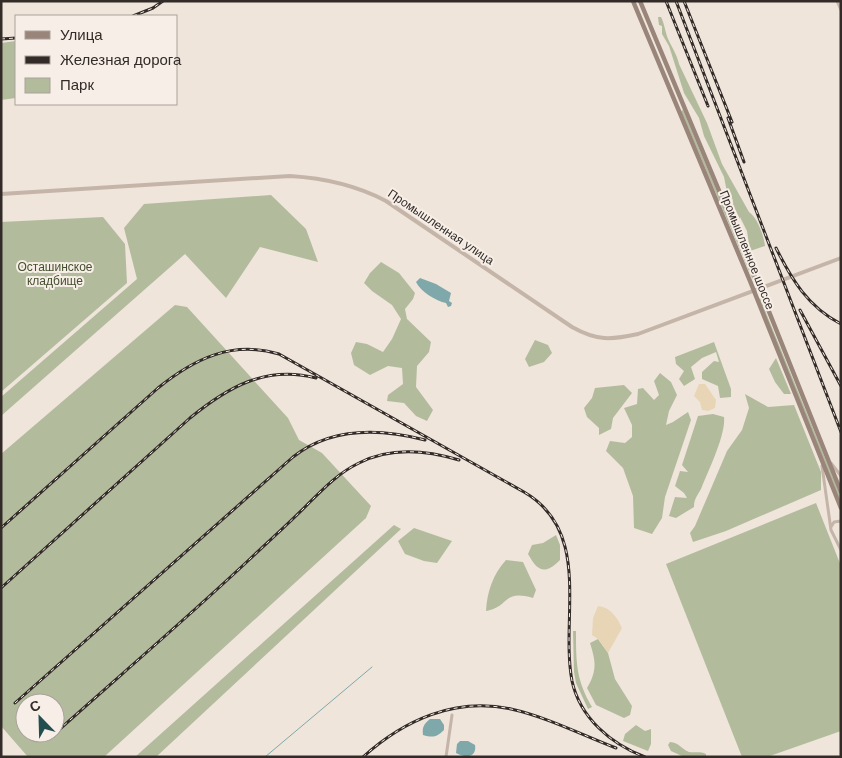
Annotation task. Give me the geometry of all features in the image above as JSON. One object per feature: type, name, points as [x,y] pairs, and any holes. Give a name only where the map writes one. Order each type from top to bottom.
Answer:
[{"type":"main road","name":"Промышленное шоссе","points":[[632,1],[754,291],[841,508]]},
{"type":"main road","name":"Промышленное шоссе","points":[[640,1],[760,289],[841,492]]},
{"type":"main road","points":[[676,104],[682,102]]},
{"type":"street","points":[[837,1],[841,10]]},
{"type":"street","name":"Промышленная улица","points":[[1,194],[273,176],[306,177],[357,188],[396,207],[572,327],[598,338],[619,338],[638,334],[841,258]]},
{"type":"street","points":[[828,460],[841,476]]},
{"type":"street","points":[[822,463],[830,530],[841,550]]},
{"type":"street","points":[[830,530],[834,522],[841,521]]},
{"type":"street","points":[[446,757],[452,715]]},
{"type":"green space","points":[[658,17],[661,17],[679,64],[707,123],[722,164],[749,212],[758,223],[765,246],[750,251],[747,231],[733,205],[732,197],[727,192],[724,177],[704,136],[699,118],[684,93],[669,46],[662,34],[662,26],[659,25]]},
{"type":"green space","points":[[15,41],[15,98],[1,100],[1,43]]},
{"type":"green space","points":[[683,110],[754,280],[754,283],[681,111]]},
{"type":"green space","points":[[271,195],[306,229],[318,262],[260,247],[226,298],[185,254],[1,416],[1,397],[137,279],[124,228],[144,204]]},
{"type":"green space","name":"Осташинское кладбище","points":[[103,217],[125,244],[127,283],[1,392],[1,222]]},
{"type":"green space","points":[[381,262],[399,273],[415,293],[405,309],[407,319],[431,342],[429,352],[417,366],[416,387],[433,410],[427,421],[416,416],[404,403],[387,401],[388,395],[403,384],[402,368],[388,366],[370,375],[354,365],[351,353],[356,342],[367,344],[383,352],[392,339],[401,319],[392,305],[364,283],[370,273]]},
{"type":"green space","points":[[759,299],[841,497],[841,503]]},
{"type":"green space","points":[[175,305],[187,307],[288,418],[299,440],[322,453],[371,506],[366,518],[104,757],[28,757],[16,743],[65,743],[65,693],[15,693],[15,742],[1,726],[1,454]]},
{"type":"green space","points":[[535,340],[548,345],[552,353],[544,362],[529,367],[525,359]]},
{"type":"green space","points":[[714,342],[731,389],[731,397],[720,398],[718,386],[702,379],[702,372],[714,361],[719,362],[716,352],[702,358],[691,367],[695,379],[684,386],[679,379],[684,371],[676,364],[675,357]]},
{"type":"green space","points":[[776,358],[791,394],[784,394],[775,382],[769,369]]},
{"type":"green space","points":[[660,373],[671,382],[677,395],[669,411],[666,425],[688,412],[691,420],[665,497],[662,518],[652,534],[634,528],[633,496],[623,468],[606,451],[610,441],[625,443],[632,437],[632,425],[624,408],[637,404],[638,389],[643,388],[654,400],[659,395],[654,381]]},
{"type":"green space","points":[[624,385],[632,393],[613,418],[611,429],[599,435],[599,428],[587,417],[584,408],[592,398],[595,388]]},
{"type":"green space","points":[[745,394],[768,407],[794,405],[821,472],[821,490],[726,531],[693,542],[690,533],[695,526],[727,451],[742,430],[749,408]]},
{"type":"green space","points":[[713,414],[724,417],[724,425],[712,463],[695,500],[694,507],[676,518],[669,516],[675,497],[687,498],[675,486],[680,471],[688,472],[682,465],[698,416]]},
{"type":"green space","points":[[816,503],[841,566],[841,731],[767,757],[742,757],[666,564]]},
{"type":"green space","points":[[394,525],[401,529],[156,757],[135,757]]},
{"type":"green space","points":[[414,528],[452,541],[437,563],[424,561],[405,554],[398,541]]},
{"type":"green space","points":[[556,535],[560,545],[560,560],[550,568],[539,568],[528,554],[532,545],[543,543]]},
{"type":"green space","points":[[506,560],[523,562],[536,590],[533,598],[523,596],[511,597],[494,609],[486,611],[492,584]]},
{"type":"green space","points":[[573,631],[576,631],[577,662],[580,679],[592,707],[588,709],[576,683]]},
{"type":"green space","points":[[598,639],[608,653],[615,679],[632,706],[630,715],[624,718],[596,705],[587,688],[594,671],[590,643]]},
{"type":"green space","points":[[636,725],[645,731],[651,729],[651,744],[648,751],[623,741],[625,734]]},
{"type":"green space","points":[[670,742],[689,752],[706,754],[706,757],[684,757],[671,751],[668,745]]},
{"type":"sand","points":[[699,384],[705,384],[716,400],[715,408],[708,411],[702,410],[700,402],[694,396]]},
{"type":"sand","points":[[598,606],[606,608],[613,613],[622,628],[608,653],[598,639],[592,635],[593,618]]},
{"type":"water","points":[[420,278],[436,284],[451,293],[449,301],[452,303],[451,306],[448,307],[446,303],[425,293],[416,282]]},
{"type":"water","points":[[430,719],[440,719],[444,725],[444,730],[435,736],[423,735],[424,726]]},
{"type":"water","points":[[460,741],[468,741],[475,745],[472,755],[463,756],[456,753],[457,744]]},
{"type":"waterway","points":[[265,757],[372,667]]},
{"type":"railway","points":[[136,15],[153,8],[163,1]]},
{"type":"railway","points":[[666,1],[708,106]]},
{"type":"railway","points":[[676,1],[841,432]]},
{"type":"railway","points":[[684,1],[732,122]]},
{"type":"railway","points":[[1,39],[15,38]]},
{"type":"railway","points":[[728,118],[744,162]]},
{"type":"railway","points":[[776,248],[802,292],[819,309],[841,324]]},
{"type":"railway","points":[[800,310],[841,386]]},
{"type":"railway","points":[[1,528],[158,388],[185,368],[214,355],[230,351],[245,349],[262,350],[279,354],[524,492],[545,509],[559,529],[566,553],[569,578],[569,656],[572,681],[576,694],[582,707],[599,728],[620,745],[645,757]]},
{"type":"railway","points":[[1,588],[204,407],[233,388],[264,377],[281,374],[316,378]]},
{"type":"railway","points":[[26,693],[293,457],[308,447],[339,435],[356,433],[390,433],[425,440]]},
{"type":"railway","points":[[65,724],[202,603],[324,488],[344,472],[371,458],[396,452],[421,452],[459,460]]},
{"type":"railway","points":[[363,757],[396,732],[413,722],[450,709],[470,706],[490,706],[524,712],[616,748]]}]
